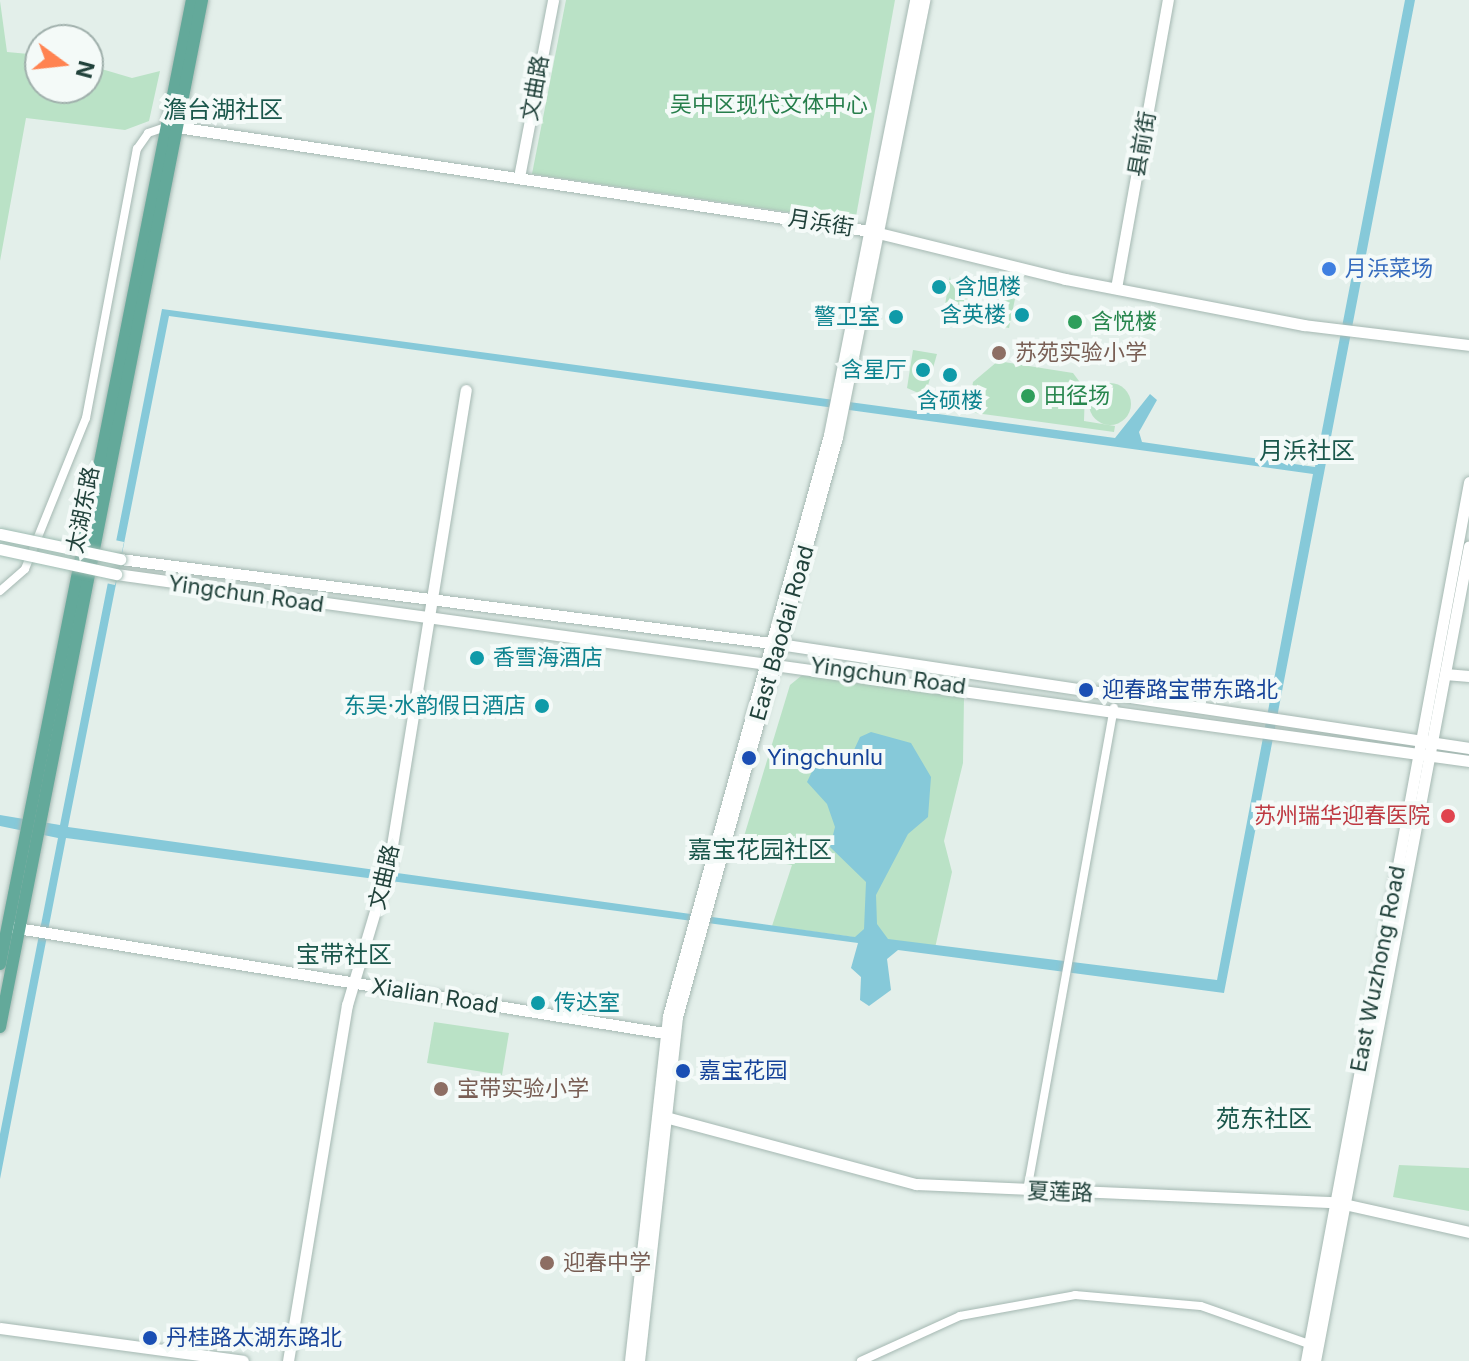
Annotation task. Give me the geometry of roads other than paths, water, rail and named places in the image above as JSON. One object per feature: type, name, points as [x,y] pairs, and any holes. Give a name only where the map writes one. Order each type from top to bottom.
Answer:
[{"type":"main road","name":"太湖东路","points":[[0,964],[40,835],[174,127],[192,0]]},
{"type":"main road","name":"太湖东路","points":[[0,1027],[26,825],[202,0]]},
{"type":"main road","name":"文曲路","points":[[519,177],[553,0]]},
{"type":"main road","name":"East Baodai Road","points":[[630,1361],[670,1034],[704,889],[841,402],[915,0]]},
{"type":"main road","name":"East Baodai Road","points":[[874,232],[924,0]]},
{"type":"main road","name":"县前街","points":[[1116,288],[1168,0]]},
{"type":"main road","name":"月浜街","points":[[174,127],[874,232],[1116,288],[1338,329],[1469,345]]},
{"type":"main road","name":"文曲路","points":[[288,1361],[353,983],[385,885],[426,615],[466,390]]},
{"type":"main road","name":"East Wuzhong Road","points":[[1306,1361],[1424,754],[1469,482]]},
{"type":"main road","name":"Yingchun Road","points":[[0,534],[120,559],[774,644],[1273,723],[1469,761]]},
{"type":"main road","name":"East Wuzhong Road","points":[[1426,740],[1445,674],[1469,546]]},
{"type":"main road","name":"Yingchun Road","points":[[0,549],[250,598],[426,615],[1115,707],[1426,740],[1469,748]]},
{"type":"main road","points":[[1445,674],[1469,676]]},
{"type":"main road","name":"Xialian Road","points":[[13,928],[670,1034]]},
{"type":"main road","name":"East Baodai Road","points":[[639,1361],[660,1115]]},
{"type":"main road","name":"夏莲路","points":[[660,1115],[899,1180],[1027,1191],[1339,1203],[1469,1232]]},
{"type":"main road","name":"East Wuzhong Road","points":[[1315,1361],[1339,1203]]},
{"type":"main road","points":[[0,1328],[243,1361]]},
{"type":"street","points":[[0,591],[25,569],[86,418],[138,146],[148,133],[174,127]]},
{"type":"street","points":[[1027,1191],[1115,707]]},
{"type":"street","points":[[861,1361],[960,1316],[1075,1295],[1176,1301],[1309,1344]]},
{"type":"water","points":[[1405,0],[1415,0],[1224,993],[898,950],[887,959],[891,990],[869,1006],[860,1000],[861,977],[851,968],[858,943],[66,838],[0,1179],[0,1134],[58,838],[0,826],[0,815],[60,825],[162,309],[1115,438],[1150,394],[1157,400],[1139,432],[1142,442],[1315,467]],"holes":[[[169,316],[1313,474],[1217,980],[888,939],[877,924],[876,895],[908,834],[928,817],[931,777],[911,743],[871,732],[860,737],[847,765],[830,764],[821,753],[807,782],[827,804],[835,827],[830,847],[866,882],[864,929],[855,937],[68,827]]]},
{"type":"place","name":"月浜菜场","points":[[1329,269]]},
{"type":"place","name":"含旭楼","points":[[939,287]]},
{"type":"place","name":"含英楼","points":[[1022,315]]},
{"type":"place","name":"警卫室","points":[[896,317]]},
{"type":"place","name":"含悦楼","points":[[1075,322]]},
{"type":"place","name":"苏苑实验小学","points":[[999,353]]},
{"type":"place","name":"含星厅","points":[[923,370]]},
{"type":"place","name":"含硕楼","points":[[950,375]]},
{"type":"place","name":"田径场","points":[[1028,396]]},
{"type":"place","name":"香雪海酒店","points":[[477,658]]},
{"type":"place","name":"迎春路宝带东路北","points":[[1086,690]]},
{"type":"place","name":"东吴·水韵假日酒店","points":[[542,706]]},
{"type":"place","name":"Yingchunlu","points":[[749,758]]},
{"type":"place","name":"苏州瑞华迎春医院","points":[[1448,816]]},
{"type":"place","name":"传达室","points":[[538,1003]]},
{"type":"place","name":"嘉宝花园","points":[[683,1071]]},
{"type":"place","name":"宝带实验小学","points":[[441,1089]]},
{"type":"place","name":"迎春中学","points":[[547,1263]]},
{"type":"place","name":"丹桂路太湖东路北","points":[[150,1338]]},
{"type":"district","name":"澹台湖社区","points":[[223,110]]},
{"type":"district","name":"月浜社区","points":[[1307,451]]},
{"type":"district","name":"嘉宝花园社区","points":[[760,850]]},
{"type":"district","name":"宝带社区","points":[[344,955]]},
{"type":"district","name":"苑东社区","points":[[1264,1119]]},
{"type":"park label","name":"吴中区现代文体中心","points":[[769,105]]}]
